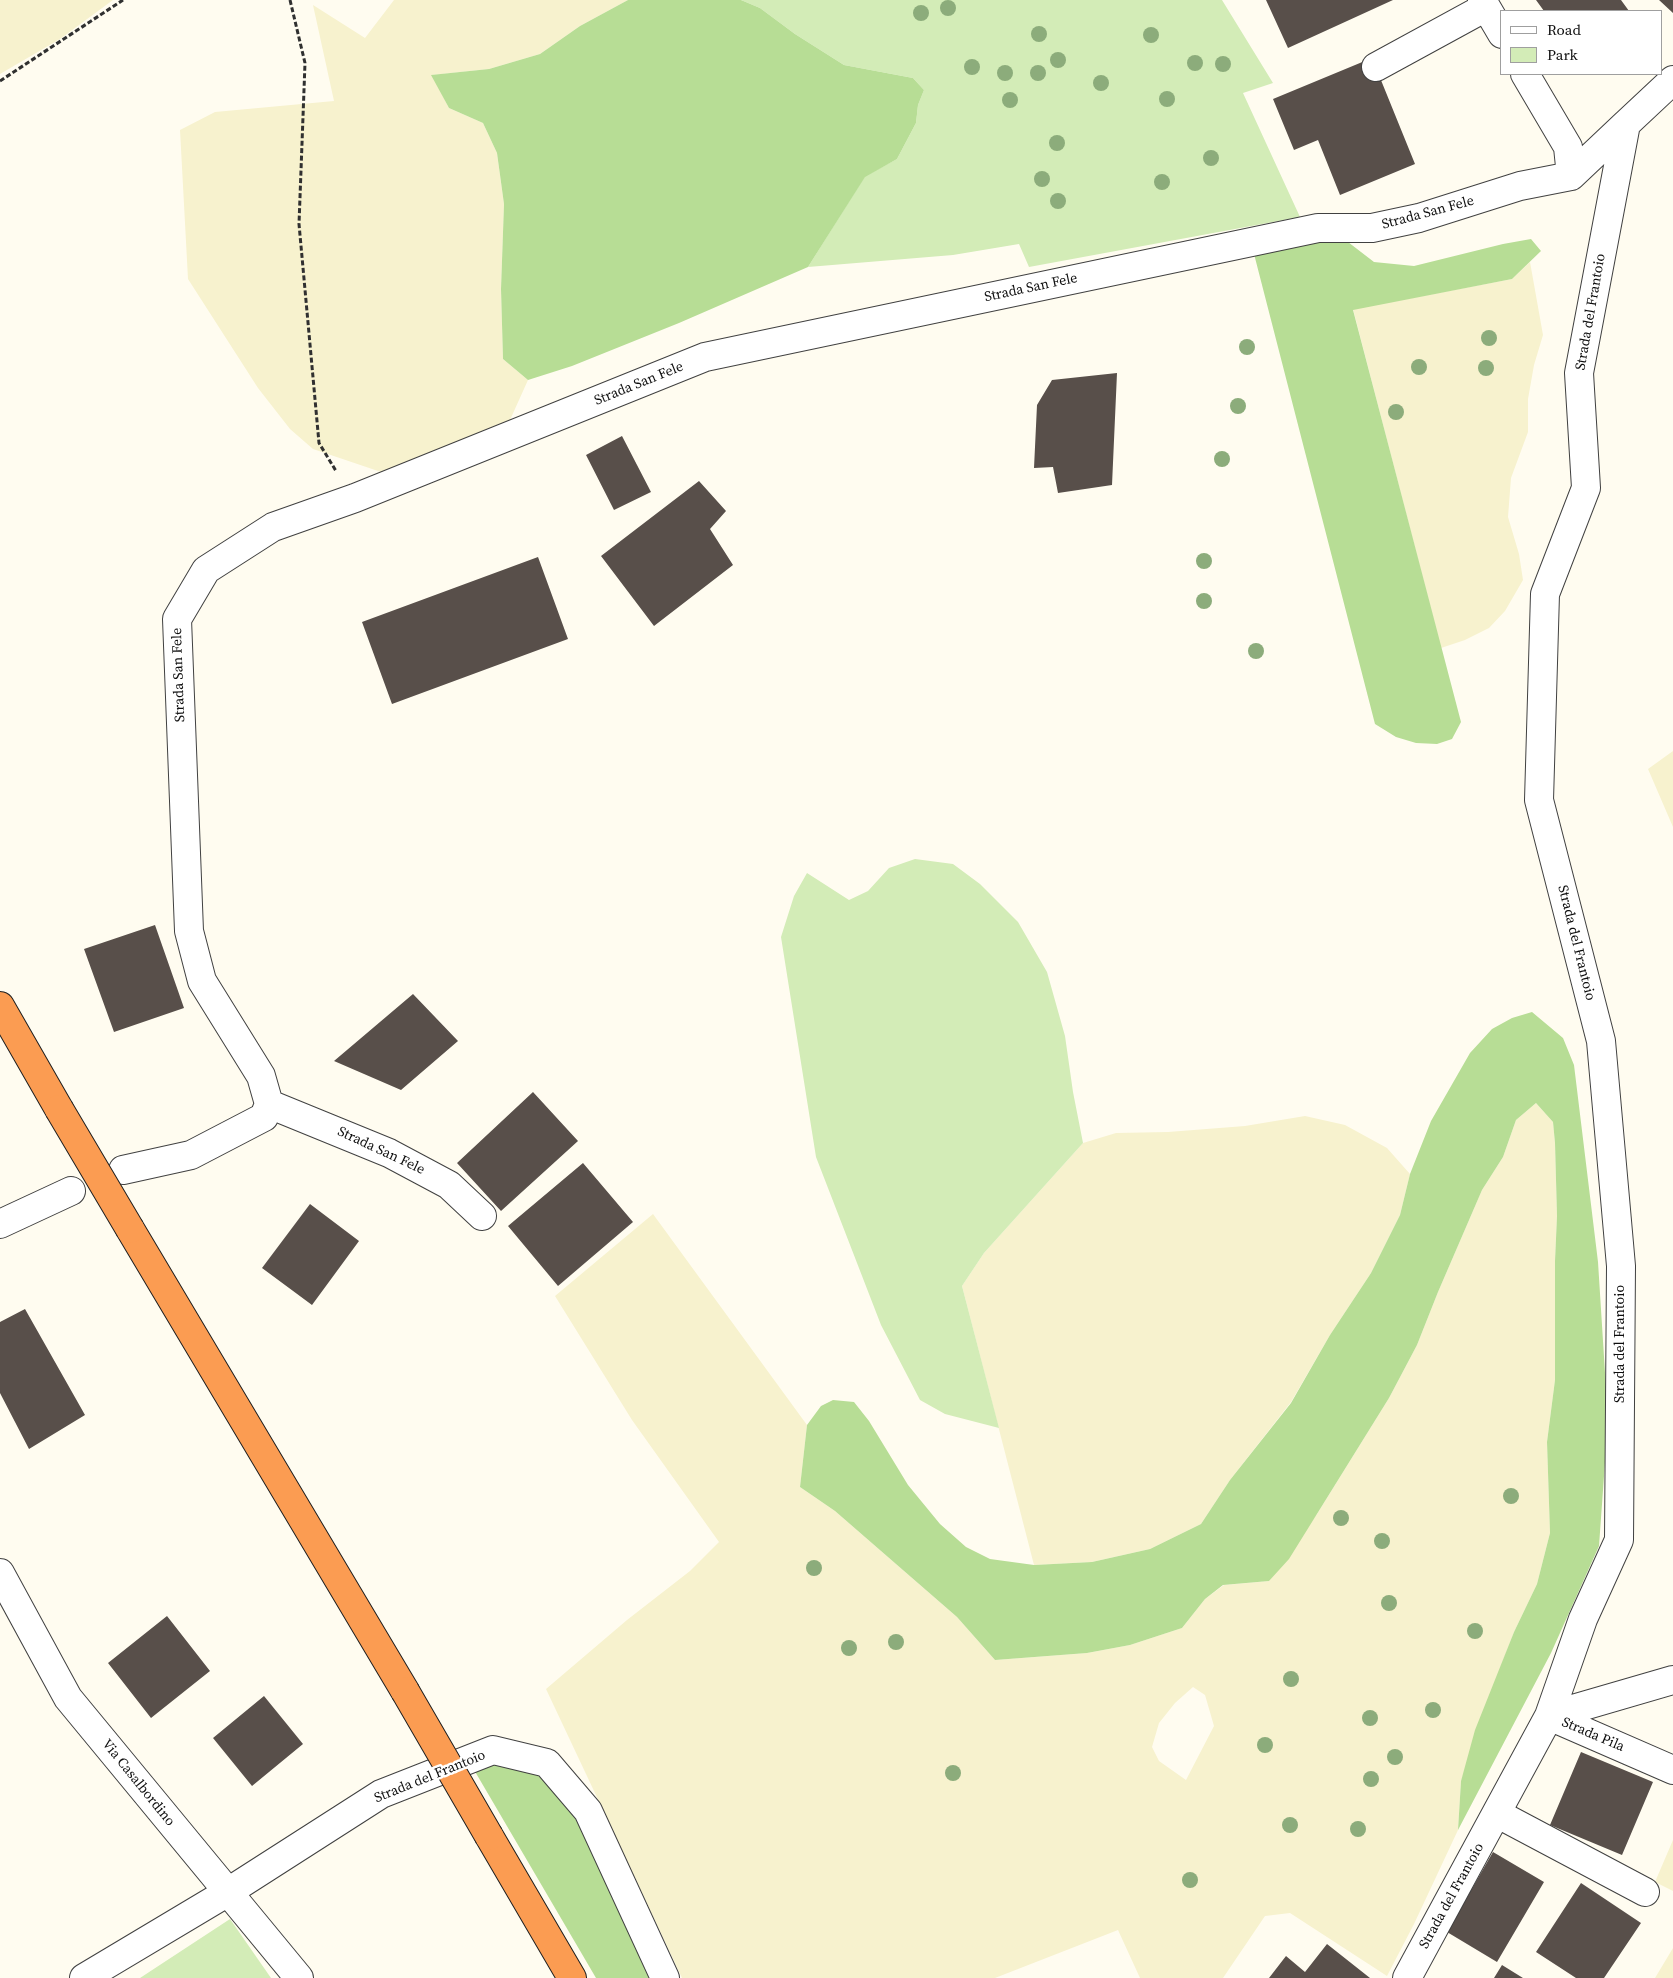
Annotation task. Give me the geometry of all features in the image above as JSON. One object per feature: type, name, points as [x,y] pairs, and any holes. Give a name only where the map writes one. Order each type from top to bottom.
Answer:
[{"type":"highway","points":[[0,1006],[130,1229],[405,1691],[572,1978]]},
{"type":"street","points":[[1376,67],[1484,4],[1500,31]]},
{"type":"street","points":[[1526,75],[1568,147],[1571,176]]},
{"type":"street","points":[[1571,176],[1673,80]]},
{"type":"street","name":"Strada del Frantoio","points":[[1407,1978],[1498,1814],[1549,1716],[1583,1619],[1619,1540],[1621,1266],[1601,1041],[1539,800],[1546,594],[1586,488],[1579,373],[1626,124]]},
{"type":"street","name":"Strada San Fele","points":[[482,1216],[450,1185],[389,1153],[269,1104],[261,1076],[202,981],[189,932],[177,619],[206,570],[273,527],[355,498],[705,357],[1318,228],[1372,228],[1419,218],[1520,186],[1571,176]]},
{"type":"street","points":[[123,1170],[191,1155],[264,1117],[269,1104]]},
{"type":"street","points":[[0,1224],[71,1191]]},
{"type":"street","name":"Via Casalbordino","points":[[0,1573],[68,1698],[299,1978]]},
{"type":"street","name":"Strada Pila","points":[[1549,1716],[1673,1680]]},
{"type":"street","name":"Strada Pila","points":[[1549,1716],[1673,1770]]},
{"type":"street","name":"Strada del Frantoio","points":[[84,1978],[228,1892],[381,1794],[494,1750],[547,1763],[588,1811],[665,1978]]},
{"type":"street","points":[[1498,1814],[1646,1892]]},
{"type":"path","points":[[0,81],[123,0]]},
{"type":"path","points":[[290,0],[305,63],[299,224],[319,443],[341,480],[355,498]]},
{"type":"shaded area","points":[[0,0],[113,0],[60,39],[0,74]]},
{"type":"shaded area","points":[[394,0],[628,0],[580,26],[540,54],[489,69],[432,75],[449,108],[483,123],[497,153],[504,204],[501,289],[503,359],[528,380],[510,420],[381,472],[313,449],[290,429],[258,388],[188,279],[180,130],[215,112],[334,101],[313,5],[365,38]]},
{"type":"shaded area","points":[[1530,262],[1543,335],[1534,365],[1528,399],[1528,432],[1511,478],[1508,517],[1519,554],[1523,580],[1505,611],[1489,628],[1465,640],[1441,648],[1353,309],[1512,279]]},
{"type":"shaded area","points":[[1673,751],[1673,827],[1648,769]]},
{"type":"shaded area","points":[[1536,1103],[1553,1122],[1555,1143],[1557,1216],[1555,1380],[1547,1442],[1550,1533],[1537,1584],[1514,1632],[1461,1781],[1458,1830],[1414,1924],[1387,1976],[1290,1913],[1265,1916],[1223,1978],[1140,1978],[1118,1930],[995,1978],[682,1978],[546,1689],[627,1620],[690,1571],[719,1542],[632,1420],[555,1296],[653,1214],[807,1425],[800,1487],[835,1511],[957,1617],[995,1660],[1087,1653],[1130,1645],[1182,1628],[1205,1599],[1224,1585],[1269,1581],[1317,1514],[1389,1398],[1417,1345],[1482,1190],[1503,1157],[1516,1120]],"holes":[[[1193,1687],[1205,1695],[1214,1726],[1186,1780],[1159,1761],[1152,1747],[1159,1723],[1175,1703]]]},
{"type":"shaded area","points":[[1305,1116],[1345,1125],[1387,1148],[1410,1174],[1400,1215],[1371,1273],[1330,1335],[1291,1402],[1230,1480],[1201,1524],[1150,1549],[1092,1562],[1034,1565],[962,1286],[984,1253],[1083,1143],[1116,1133],[1168,1132],[1245,1126]]},
{"type":"shaded area","points":[[1673,1840],[1673,1891],[1655,1882]]},
{"type":"shaded area","points":[[1673,1948],[1673,1978],[1655,1978]]},
{"type":"green space","points":[[628,0],[741,0],[760,8],[795,34],[844,65],[913,78],[924,90],[918,105],[916,123],[897,159],[865,177],[808,267],[679,323],[572,366],[528,380],[503,359],[501,289],[504,204],[497,153],[483,123],[449,108],[431,75],[489,69],[540,54],[580,26]]},
{"type":"green space","points":[[741,0],[1222,0],[1273,83],[1243,93],[1300,217],[1029,267],[1019,244],[953,255],[808,267],[865,176],[897,159],[916,123],[918,105],[924,90],[913,78],[844,65],[795,34],[760,8]]},
{"type":"green space","points":[[1335,232],[1374,262],[1414,266],[1531,239],[1541,251],[1512,279],[1353,310],[1461,722],[1452,739],[1437,744],[1416,743],[1396,737],[1375,724],[1253,250]]},
{"type":"green space","points":[[915,859],[953,864],[980,884],[1018,922],[1047,972],[1065,1036],[1083,1143],[984,1253],[962,1286],[999,1428],[945,1414],[920,1400],[881,1325],[816,1157],[781,937],[794,896],[807,873],[849,900],[868,891],[889,868]]},
{"type":"green space","points":[[1532,1012],[1563,1038],[1574,1065],[1598,1262],[1608,1420],[1599,1546],[1551,1653],[1458,1830],[1461,1781],[1475,1730],[1514,1632],[1537,1584],[1550,1533],[1547,1442],[1555,1380],[1557,1216],[1555,1143],[1553,1122],[1536,1103],[1516,1120],[1503,1157],[1482,1190],[1417,1345],[1389,1398],[1289,1559],[1269,1581],[1223,1585],[1205,1599],[1182,1628],[1130,1645],[1087,1653],[995,1660],[957,1617],[835,1511],[800,1487],[807,1425],[821,1406],[833,1400],[854,1402],[869,1421],[908,1485],[940,1524],[966,1547],[990,1559],[1034,1565],[1092,1562],[1150,1549],[1201,1524],[1230,1480],[1291,1403],[1330,1335],[1371,1273],[1400,1215],[1410,1174],[1431,1121],[1470,1053],[1492,1029],[1512,1018]]},
{"type":"green space","points":[[523,1762],[566,1795],[659,1978],[596,1978],[470,1763]]},
{"type":"green space","points":[[230,1919],[271,1978],[140,1978]]},
{"type":"building","points":[[1266,0],[1393,0],[1288,48]]},
{"type":"building","points":[[1536,0],[1621,0],[1628,10],[1543,10]]},
{"type":"building","points":[[1659,0],[1673,0],[1673,13]]},
{"type":"building","points":[[1372,58],[1415,164],[1340,195],[1318,140],[1294,150],[1273,99]]},
{"type":"building","points":[[1117,373],[1112,485],[1058,493],[1053,467],[1034,468],[1037,405],[1052,380]]},
{"type":"building","points":[[622,436],[651,492],[614,510],[586,455]]},
{"type":"building","points":[[699,481],[726,511],[710,529],[733,565],[654,626],[601,556]]},
{"type":"building","points":[[538,557],[568,639],[392,704],[362,622]]},
{"type":"building","points":[[155,925],[184,1008],[114,1032],[84,949]]},
{"type":"building","points":[[413,994],[458,1041],[401,1090],[334,1061]]},
{"type":"building","points":[[533,1092],[578,1141],[501,1211],[457,1163]]},
{"type":"building","points":[[583,1163],[633,1222],[558,1286],[508,1226]]},
{"type":"building","points":[[310,1204],[359,1241],[312,1305],[262,1268]]},
{"type":"building","points":[[25,1309],[85,1415],[29,1449],[0,1393],[0,1322]]},
{"type":"building","points":[[167,1616],[210,1671],[151,1718],[108,1663]]},
{"type":"building","points":[[264,1696],[303,1744],[252,1786],[213,1738]]},
{"type":"building","points":[[1581,1752],[1653,1782],[1622,1855],[1550,1825]]},
{"type":"building","points":[[1493,1852],[1544,1882],[1497,1962],[1447,1932]]},
{"type":"building","points":[[1581,1883],[1641,1923],[1604,1978],[1576,1978],[1536,1952]]},
{"type":"building","points":[[1327,1944],[1370,1978],[1269,1978],[1286,1956],[1305,1972]]},
{"type":"building","points":[[1502,1965],[1523,1978],[1494,1978]]}]
